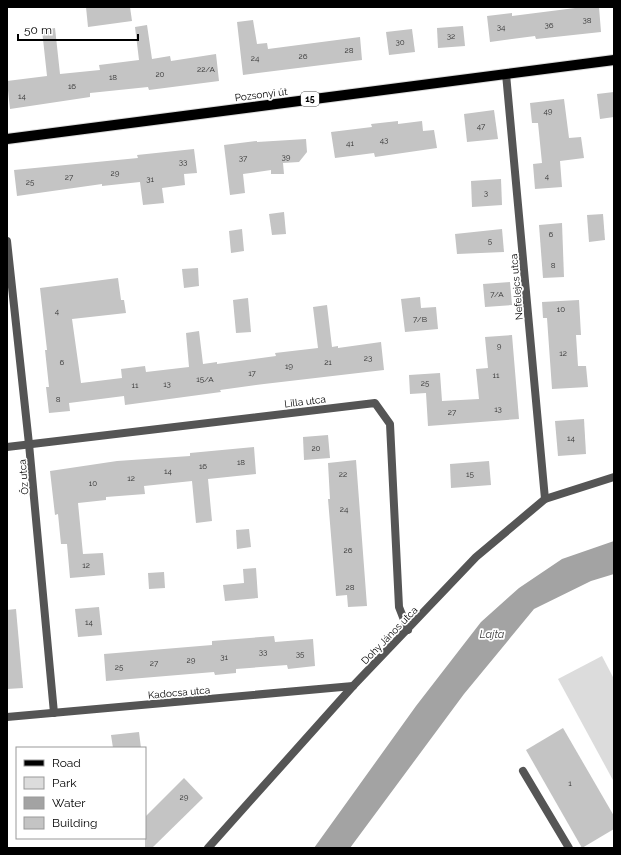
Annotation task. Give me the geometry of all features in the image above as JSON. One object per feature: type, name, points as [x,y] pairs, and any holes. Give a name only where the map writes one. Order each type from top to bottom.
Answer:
[{"type":"main road","name":"Pozsonyi út","points":[[7,139],[614,60]]},
{"type":"street","name":"Nefelejcs utca","points":[[506,74],[546,499]]},
{"type":"street","name":"Őz utca","points":[[7,241],[30,444],[54,713]]},
{"type":"street","name":"Lilla utca","points":[[7,447],[375,403],[390,424],[399,607],[408,630]]},
{"type":"street","name":"Dohy János utca","points":[[208,848],[353,686],[476,557],[546,499],[614,477]]},
{"type":"street","name":"Kadocsa utca","points":[[7,717],[353,686]]},
{"type":"street","points":[[523,771],[569,848]]},
{"type":"green space","points":[[602,656],[614,679],[614,782],[558,679]]},
{"type":"water","name":"Lajta","points":[[614,541],[614,574],[591,581],[534,609],[464,694],[350,848],[314,848],[416,706],[481,622],[519,588],[562,559]]},
{"type":"building","points":[[86,7],[130,7],[132,21],[88,27]]},
{"type":"building","points":[[583,7],[599,7],[601,32],[536,39],[535,36],[490,42],[487,16],[512,13],[512,16]]},
{"type":"building","points":[[253,20],[257,44],[267,43],[268,49],[360,37],[362,60],[243,75],[237,22]]},
{"type":"building","points":[[147,25],[152,59],[170,56],[171,61],[216,54],[219,81],[149,90],[148,87],[90,93],[90,97],[10,109],[7,81],[47,76],[42,30],[55,28],[60,74],[100,70],[99,65],[139,60],[135,27]]},
{"type":"building","points":[[463,26],[465,46],[438,48],[437,28]]},
{"type":"building","points":[[412,29],[415,52],[389,55],[386,32]]},
{"type":"building","points":[[614,92],[614,117],[600,119],[597,94]]},
{"type":"building","points":[[564,99],[569,138],[581,137],[584,158],[560,161],[562,187],[535,189],[533,164],[542,163],[538,123],[532,123],[530,103]]},
{"type":"building","points":[[494,110],[498,139],[467,142],[464,114]]},
{"type":"building","points":[[398,121],[398,124],[422,121],[423,131],[434,130],[437,148],[375,157],[374,153],[335,158],[331,132],[372,127],[371,124]]},
{"type":"building","points":[[306,139],[307,152],[299,162],[283,163],[284,174],[271,174],[271,170],[243,174],[245,193],[230,195],[224,145],[257,141]]},
{"type":"building","points":[[194,149],[197,173],[184,174],[185,185],[162,188],[164,203],[143,205],[140,182],[102,186],[102,184],[17,196],[14,170],[138,158],[137,155]]},
{"type":"building","points":[[501,179],[502,205],[472,207],[471,181]]},
{"type":"building","points":[[284,212],[286,234],[272,235],[269,214]]},
{"type":"building","points":[[603,214],[605,240],[589,242],[587,215]]},
{"type":"building","points":[[562,223],[564,277],[543,278],[539,225]]},
{"type":"building","points":[[242,229],[244,251],[231,253],[229,231]]},
{"type":"building","points":[[502,229],[504,252],[457,254],[455,234]]},
{"type":"building","points":[[198,268],[199,286],[184,288],[182,269]]},
{"type":"building","points":[[118,278],[121,300],[124,300],[126,313],[72,319],[81,383],[122,378],[121,369],[145,366],[146,372],[189,367],[186,333],[199,331],[203,364],[217,362],[217,364],[276,356],[275,353],[318,348],[313,307],[327,305],[332,347],[338,346],[338,348],[381,342],[384,370],[264,384],[220,390],[221,392],[125,405],[124,396],[69,403],[70,411],[49,413],[46,387],[49,387],[45,350],[47,350],[40,288]]},
{"type":"building","points":[[510,282],[512,305],[485,307],[483,284]]},
{"type":"building","points":[[420,297],[421,308],[436,307],[438,329],[405,332],[401,299]]},
{"type":"building","points":[[248,298],[251,332],[236,333],[233,300]]},
{"type":"building","points":[[579,300],[581,335],[576,335],[578,366],[586,366],[588,387],[552,389],[547,318],[543,318],[542,302]]},
{"type":"building","points":[[512,335],[519,419],[428,426],[426,393],[410,394],[409,375],[440,373],[442,401],[479,399],[476,369],[488,368],[485,337]]},
{"type":"building","points":[[584,419],[586,454],[558,456],[555,421]]},
{"type":"building","points":[[328,435],[330,458],[304,460],[303,437]]},
{"type":"building","points":[[254,447],[256,474],[208,479],[212,521],[196,523],[192,481],[144,486],[145,494],[106,497],[106,500],[78,503],[83,554],[103,553],[105,575],[70,578],[67,544],[61,544],[58,514],[55,515],[50,471],[117,461],[190,456],[190,453]]},
{"type":"building","points":[[356,460],[367,606],[348,607],[347,595],[336,596],[328,499],[330,499],[328,463]]},
{"type":"building","points":[[489,461],[491,485],[451,488],[450,464]]},
{"type":"building","points":[[249,529],[251,547],[237,549],[236,530]]},
{"type":"building","points":[[256,568],[258,598],[225,601],[223,585],[244,583],[243,569]]},
{"type":"building","points":[[164,572],[165,588],[149,589],[148,573]]},
{"type":"building","points":[[99,607],[102,635],[78,637],[75,609]]},
{"type":"building","points":[[16,609],[23,688],[7,689],[7,610]]},
{"type":"building","points":[[274,636],[275,642],[313,639],[315,666],[288,669],[287,665],[236,669],[236,673],[215,675],[214,672],[106,681],[104,654],[212,645],[212,641]]},
{"type":"building","points":[[563,728],[614,816],[614,829],[582,848],[526,750]]},
{"type":"building","points":[[139,732],[141,747],[113,747],[111,735]]},
{"type":"building","points":[[184,778],[203,798],[152,848],[145,848],[146,816]]}]
